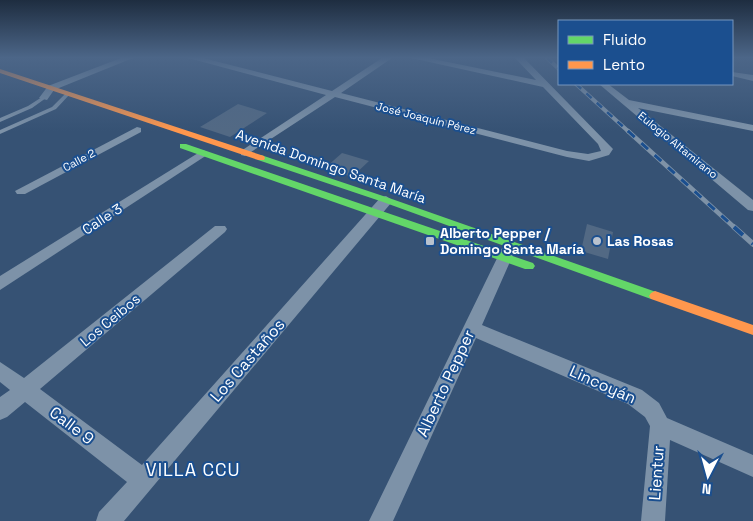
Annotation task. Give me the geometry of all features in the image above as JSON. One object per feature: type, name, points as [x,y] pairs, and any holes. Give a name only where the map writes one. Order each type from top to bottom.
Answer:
[{"type":"main road","points":[[1,82],[94,115]]},
{"type":"main road","name":"Avenida Domingo Santa María","points":[[34,82],[386,200],[549,271],[651,296]]},
{"type":"main road","points":[[120,124],[142,132]]},
{"type":"main road","name":"Avenida Domingo Santa María","points":[[175,143],[374,213],[651,296],[753,330]]},
{"type":"street","points":[[44,98],[51,88],[66,82]]},
{"type":"street","name":"José Joaquín Pérez","points":[[288,82],[582,157],[602,155],[607,149],[602,142],[546,85]]},
{"type":"street","points":[[245,153],[352,82]]},
{"type":"street","points":[[533,82],[546,85]]},
{"type":"street","name":"Eulogio Altamirano","points":[[604,85],[753,207]]},
{"type":"street","points":[[625,102],[753,128]]},
{"type":"street","name":"Calle 2","points":[[21,191],[142,132]]},
{"type":"street","name":"Calle 3","points":[[0,284],[203,153]]},
{"type":"street","name":"Los Castaños","points":[[108,521],[386,200]]},
{"type":"street","name":"Los Ceibos","points":[[0,410],[220,229]]},
{"type":"street","name":"Alberto Pepper","points":[[381,521],[507,252]]},
{"type":"street","name":"Lincoyán","points":[[471,328],[635,397],[652,410],[660,425]]},
{"type":"street","name":"Calle 9","points":[[0,371],[144,480]]},
{"type":"street","points":[[660,425],[753,466]]},
{"type":"street","name":"Lientur","points":[[653,521],[660,425]]},
{"type":"lane","points":[[0,132],[60,103],[68,94]]},
{"type":"lane","points":[[0,120],[30,107],[44,98]]},
{"type":"building","points":[[238,104],[267,113],[230,137],[200,127]]},
{"type":"building","points":[[342,153],[369,161],[352,177],[325,168]]},
{"type":"building","name":"Las Rosas","points":[[587,224],[613,232],[608,259],[581,251]]},
{"type":"railway","points":[[577,85],[629,132]]},
{"type":"railway","points":[[628,131],[735,228]]},
{"type":"railway","points":[[734,227],[753,244]]},
{"type":"traffic: fast","points":[[183,146],[529,266]]},
{"type":"traffic: fast","points":[[261,158],[386,200],[655,296]]},
{"type":"traffic: slow","points":[[34,82],[261,158]]},
{"type":"traffic: slow","points":[[655,296],[753,330]]},
{"type":"place","name":"Alberto Pepper / Domingo Santa María","points":[[430,241]]},
{"type":"place","name":"Las Rosas","points":[[597,241]]},
{"type":"district","name":"VILLA CCU","points":[[193,470]]}]
